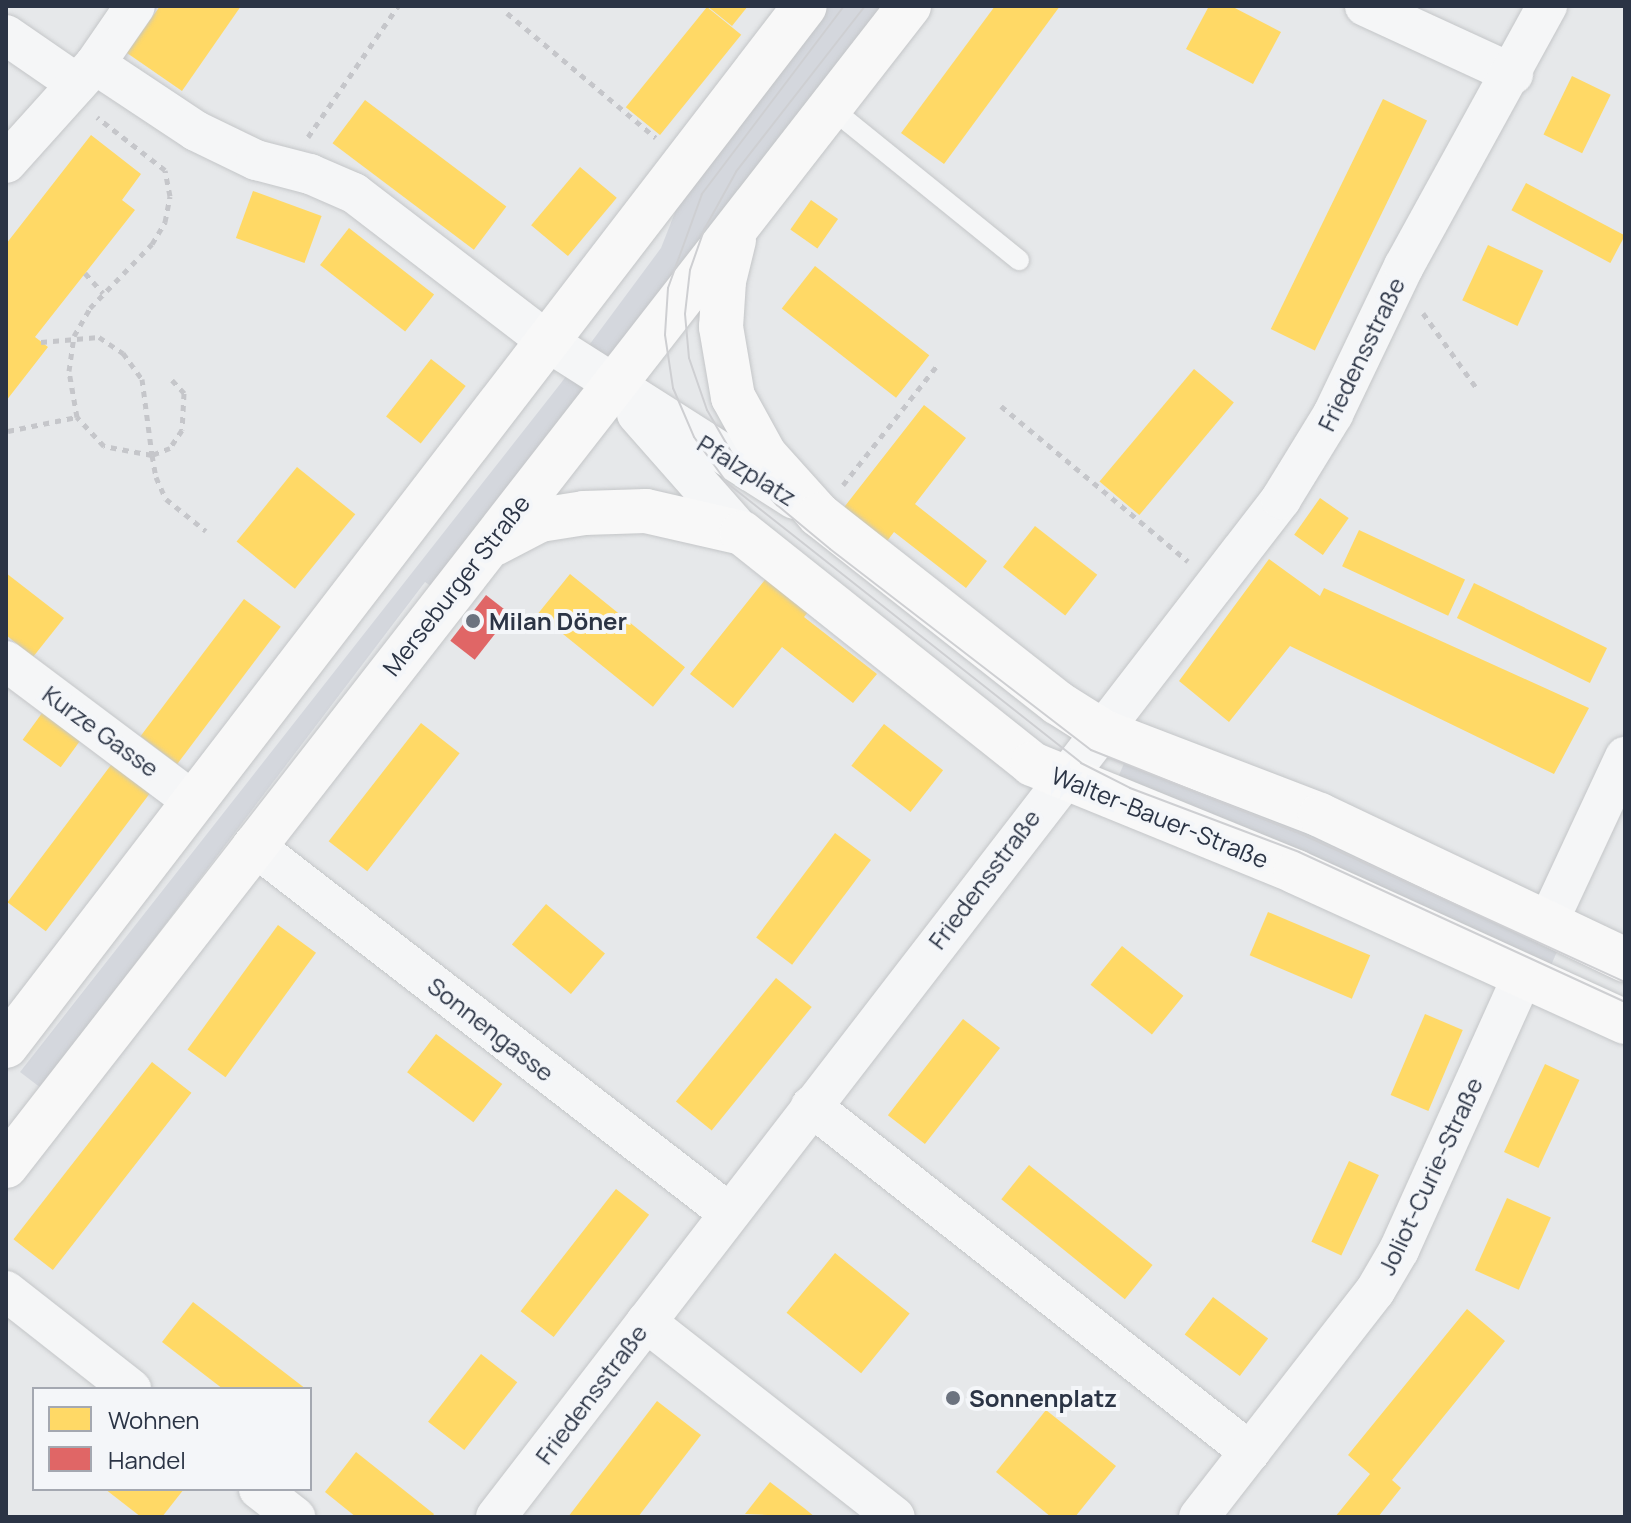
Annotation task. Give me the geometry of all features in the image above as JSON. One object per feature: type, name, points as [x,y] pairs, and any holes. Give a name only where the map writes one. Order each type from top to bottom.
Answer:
[{"type":"street","points":[[6,163],[80,81],[135,6]]},
{"type":"street","points":[[6,1046],[805,6]]},
{"type":"street","name":"Merseburger Straße","points":[[6,1166],[253,845],[736,234],[909,6]]},
{"type":"street","points":[[1365,6],[1513,74]]},
{"type":"street","name":"Friedensstraße","points":[[496,1517],[1042,803],[1066,782],[1304,465],[1404,266],[1513,74],[1547,6]]},
{"type":"street","name":"Pfalzplatz","points":[[6,35],[80,81],[286,168],[354,193],[548,342],[819,515]]},
{"type":"street","name":"Pfalzplatz","points":[[736,234],[724,281],[721,327],[733,397],[765,455],[819,515]]},
{"type":"street","name":"Pfalzplatz","points":[[613,386],[742,533]]},
{"type":"street","points":[[485,549],[540,520],[584,513],[646,511],[742,533]]},
{"type":"street","points":[[819,515],[1058,703],[1104,732],[1320,815],[1549,920],[1625,960]]},
{"type":"street","name":"Walter-Bauer-Straße","points":[[742,533],[995,738],[1066,782],[1296,872],[1625,1022]]},
{"type":"street","name":"Kurze Gasse","points":[[6,661],[194,802]]},
{"type":"street","points":[[1549,920],[1625,757]]},
{"type":"street","name":"Sonnengasse","points":[[253,845],[729,1213]]},
{"type":"street","name":"Joliot-Curie-Straße","points":[[1199,1517],[1375,1291],[1399,1250],[1523,975]]},
{"type":"street","points":[[811,1106],[1250,1452]]},
{"type":"street","points":[[6,1291],[128,1387]]},
{"type":"street","points":[[646,1322],[895,1517]]},
{"type":"street","points":[[262,1491],[295,1517]]},
{"type":"lane","points":[[831,108],[1019,260]]},
{"type":"path","points":[[286,168],[398,6]]},
{"type":"path","points":[[507,13],[686,163]]},
{"type":"path","points":[[80,81],[165,170],[170,196],[165,222],[152,244],[103,293],[74,336],[69,371],[77,417],[104,446],[152,455],[170,448],[182,430],[184,393],[172,380]]},
{"type":"path","points":[[1404,266],[1424,277],[1413,302],[1478,390]]},
{"type":"path","points":[[85,273],[103,293]]},
{"type":"path","points":[[41,342],[74,336],[99,337],[123,353],[142,379],[152,455],[166,499],[206,531]]},
{"type":"path","points":[[819,515],[939,363]]},
{"type":"path","points":[[1001,406],[1216,584]]},
{"type":"path","points":[[7,432],[77,417]]},
{"type":"shaded area","points":[[828,6],[890,6],[437,590],[425,582],[41,1088],[20,1072],[561,383],[661,248],[683,192]]},
{"type":"shaded area","points":[[1128,754],[1562,938],[1547,975],[1112,791]]},
{"type":"building: Wohnen","points":[[160,6],[241,6],[182,91],[127,53]]},
{"type":"building: Wohnen","points":[[707,6],[748,6],[732,26]]},
{"type":"building: Wohnen","points":[[995,6],[1060,6],[944,164],[901,133]]},
{"type":"building: Wohnen","points":[[1209,6],[1231,6],[1281,32],[1253,84],[1186,49]]},
{"type":"building: Wohnen","points":[[707,7],[741,35],[660,135],[626,107]]},
{"type":"building: Wohnen","points":[[1572,76],[1611,95],[1582,153],[1544,134]]},
{"type":"building: Wohnen","points":[[1383,99],[1427,120],[1315,351],[1271,329]]},
{"type":"building: Wohnen","points":[[365,100],[506,207],[474,250],[333,143]]},
{"type":"building: Wohnen","points":[[91,135],[141,174],[122,200],[135,210],[35,337],[48,347],[6,401],[6,244]]},
{"type":"building: Wohnen","points":[[580,167],[617,198],[568,256],[531,225]]},
{"type":"building: Wohnen","points":[[1526,183],[1625,236],[1610,263],[1511,210]]},
{"type":"building: Wohnen","points":[[253,191],[322,216],[304,263],[236,238]]},
{"type":"building: Wohnen","points":[[811,200],[838,219],[817,248],[790,229]]},
{"type":"building: Wohnen","points":[[349,228],[434,294],[405,332],[320,265]]},
{"type":"building: Wohnen","points":[[1488,245],[1543,271],[1518,326],[1462,300]]},
{"type":"building: Wohnen","points":[[815,266],[929,355],[896,398],[782,309]]},
{"type":"building: Wohnen","points":[[431,359],[466,386],[421,444],[386,417]]},
{"type":"building: Wohnen","points":[[1194,369],[1234,402],[1139,515],[1100,482]]},
{"type":"building: Wohnen","points":[[924,405],[966,438],[915,504],[987,561],[966,588],[894,532],[881,549],[838,515]]},
{"type":"building: Wohnen","points":[[297,467],[355,514],[295,589],[237,542]]},
{"type":"building: Wohnen","points":[[1320,498],[1349,518],[1323,555],[1294,535]]},
{"type":"building: Wohnen","points":[[1035,526],[1097,575],[1065,616],[1003,567]]},
{"type":"building: Wohnen","points":[[1359,530],[1465,579],[1448,616],[1342,566]]},
{"type":"building: Wohnen","points":[[1269,559],[1320,596],[1324,588],[1589,708],[1554,774],[1290,646],[1229,722],[1179,681]]},
{"type":"building: Wohnen","points":[[772,571],[814,605],[804,617],[877,674],[853,703],[782,647],[733,708],[690,674]]},
{"type":"building: Wohnen","points":[[6,573],[64,618],[33,657],[6,635]]},
{"type":"building: Wohnen","points":[[570,574],[685,667],[653,707],[538,614]]},
{"type":"building: Wohnen","points":[[1474,583],[1607,648],[1590,683],[1457,618]]},
{"type":"building: Wohnen","points":[[244,599],[281,627],[177,764],[140,736]]},
{"type":"building: Wohnen","points":[[45,709],[83,737],[61,767],[23,740]]},
{"type":"building: Wohnen","points":[[421,723],[460,753],[367,871],[329,841]]},
{"type":"building: Wohnen","points":[[884,724],[943,770],[910,812],[851,766]]},
{"type":"building: Wohnen","points":[[114,761],[152,790],[46,931],[7,902]]},
{"type":"building: Wohnen","points":[[835,833],[871,860],[792,965],[756,938]]},
{"type":"building: Wohnen","points":[[546,904],[605,953],[571,994],[512,945]]},
{"type":"building: Wohnen","points":[[1268,912],[1370,955],[1352,999],[1250,955]]},
{"type":"building: Wohnen","points":[[278,925],[316,953],[226,1077],[187,1050]]},
{"type":"building: Wohnen","points":[[1122,946],[1183,996],[1152,1035],[1091,985]]},
{"type":"building: Wohnen","points":[[776,978],[812,1007],[712,1131],[676,1102]]},
{"type":"building: Wohnen","points":[[1425,1014],[1463,1030],[1428,1111],[1391,1095]]},
{"type":"building: Wohnen","points":[[963,1019],[1000,1048],[925,1144],[888,1115]]},
{"type":"building: Wohnen","points":[[436,1034],[502,1084],[473,1122],[407,1072]]},
{"type":"building: Wohnen","points":[[152,1062],[191,1093],[53,1270],[13,1239]]},
{"type":"building: Wohnen","points":[[1545,1064],[1579,1080],[1538,1168],[1504,1152]]},
{"type":"building: Wohnen","points":[[1349,1161],[1379,1175],[1341,1256],[1311,1242]]},
{"type":"building: Wohnen","points":[[1029,1165],[1153,1265],[1125,1299],[1001,1199]]},
{"type":"building: Wohnen","points":[[616,1189],[649,1215],[554,1337],[521,1311]]},
{"type":"building: Wohnen","points":[[1507,1198],[1551,1218],[1519,1290],[1475,1270]]},
{"type":"building: Wohnen","points":[[835,1253],[910,1313],[861,1373],[787,1313]]},
{"type":"building: Wohnen","points":[[1213,1297],[1268,1339],[1240,1376],[1185,1335]]},
{"type":"building: Wohnen","points":[[193,1302],[303,1387],[220,1387],[162,1342]]},
{"type":"building: Wohnen","points":[[1467,1309],[1505,1341],[1392,1480],[1401,1488],[1378,1517],[1335,1517],[1370,1474],[1348,1455]]},
{"type":"building: Wohnen","points":[[481,1354],[517,1382],[464,1450],[428,1422]]},
{"type":"building: Wohnen","points":[[657,1401],[701,1435],[638,1517],[568,1517]]},
{"type":"building: Wohnen","points":[[1046,1410],[1116,1466],[1075,1517],[1051,1517],[996,1472]]},
{"type":"building: Wohnen","points":[[356,1452],[434,1514],[432,1517],[356,1517],[325,1492]]},
{"type":"building: Wohnen","points":[[770,1482],[804,1508],[815,1517],[745,1514]]},
{"type":"building: Wohnen","points":[[108,1491],[182,1491],[162,1517],[141,1517]]},
{"type":"building: Handel","points":[[486,595],[510,614],[475,660],[450,641]]},
{"type":"tram line","points":[[844,6],[702,194],[668,288],[665,335],[673,388],[694,437],[727,483],[1081,763],[1130,788],[1299,852],[1625,1002]]},
{"type":"tram line","points":[[865,6],[736,172],[704,230],[690,270],[685,314],[689,358],[707,410],[737,462],[777,505],[830,549],[1091,750],[1306,836],[1625,982]]},
{"type":"place","name":"Milan Döner","points":[[473,621]]},
{"type":"place","name":"Sonnenplatz","points":[[953,1398]]}]
